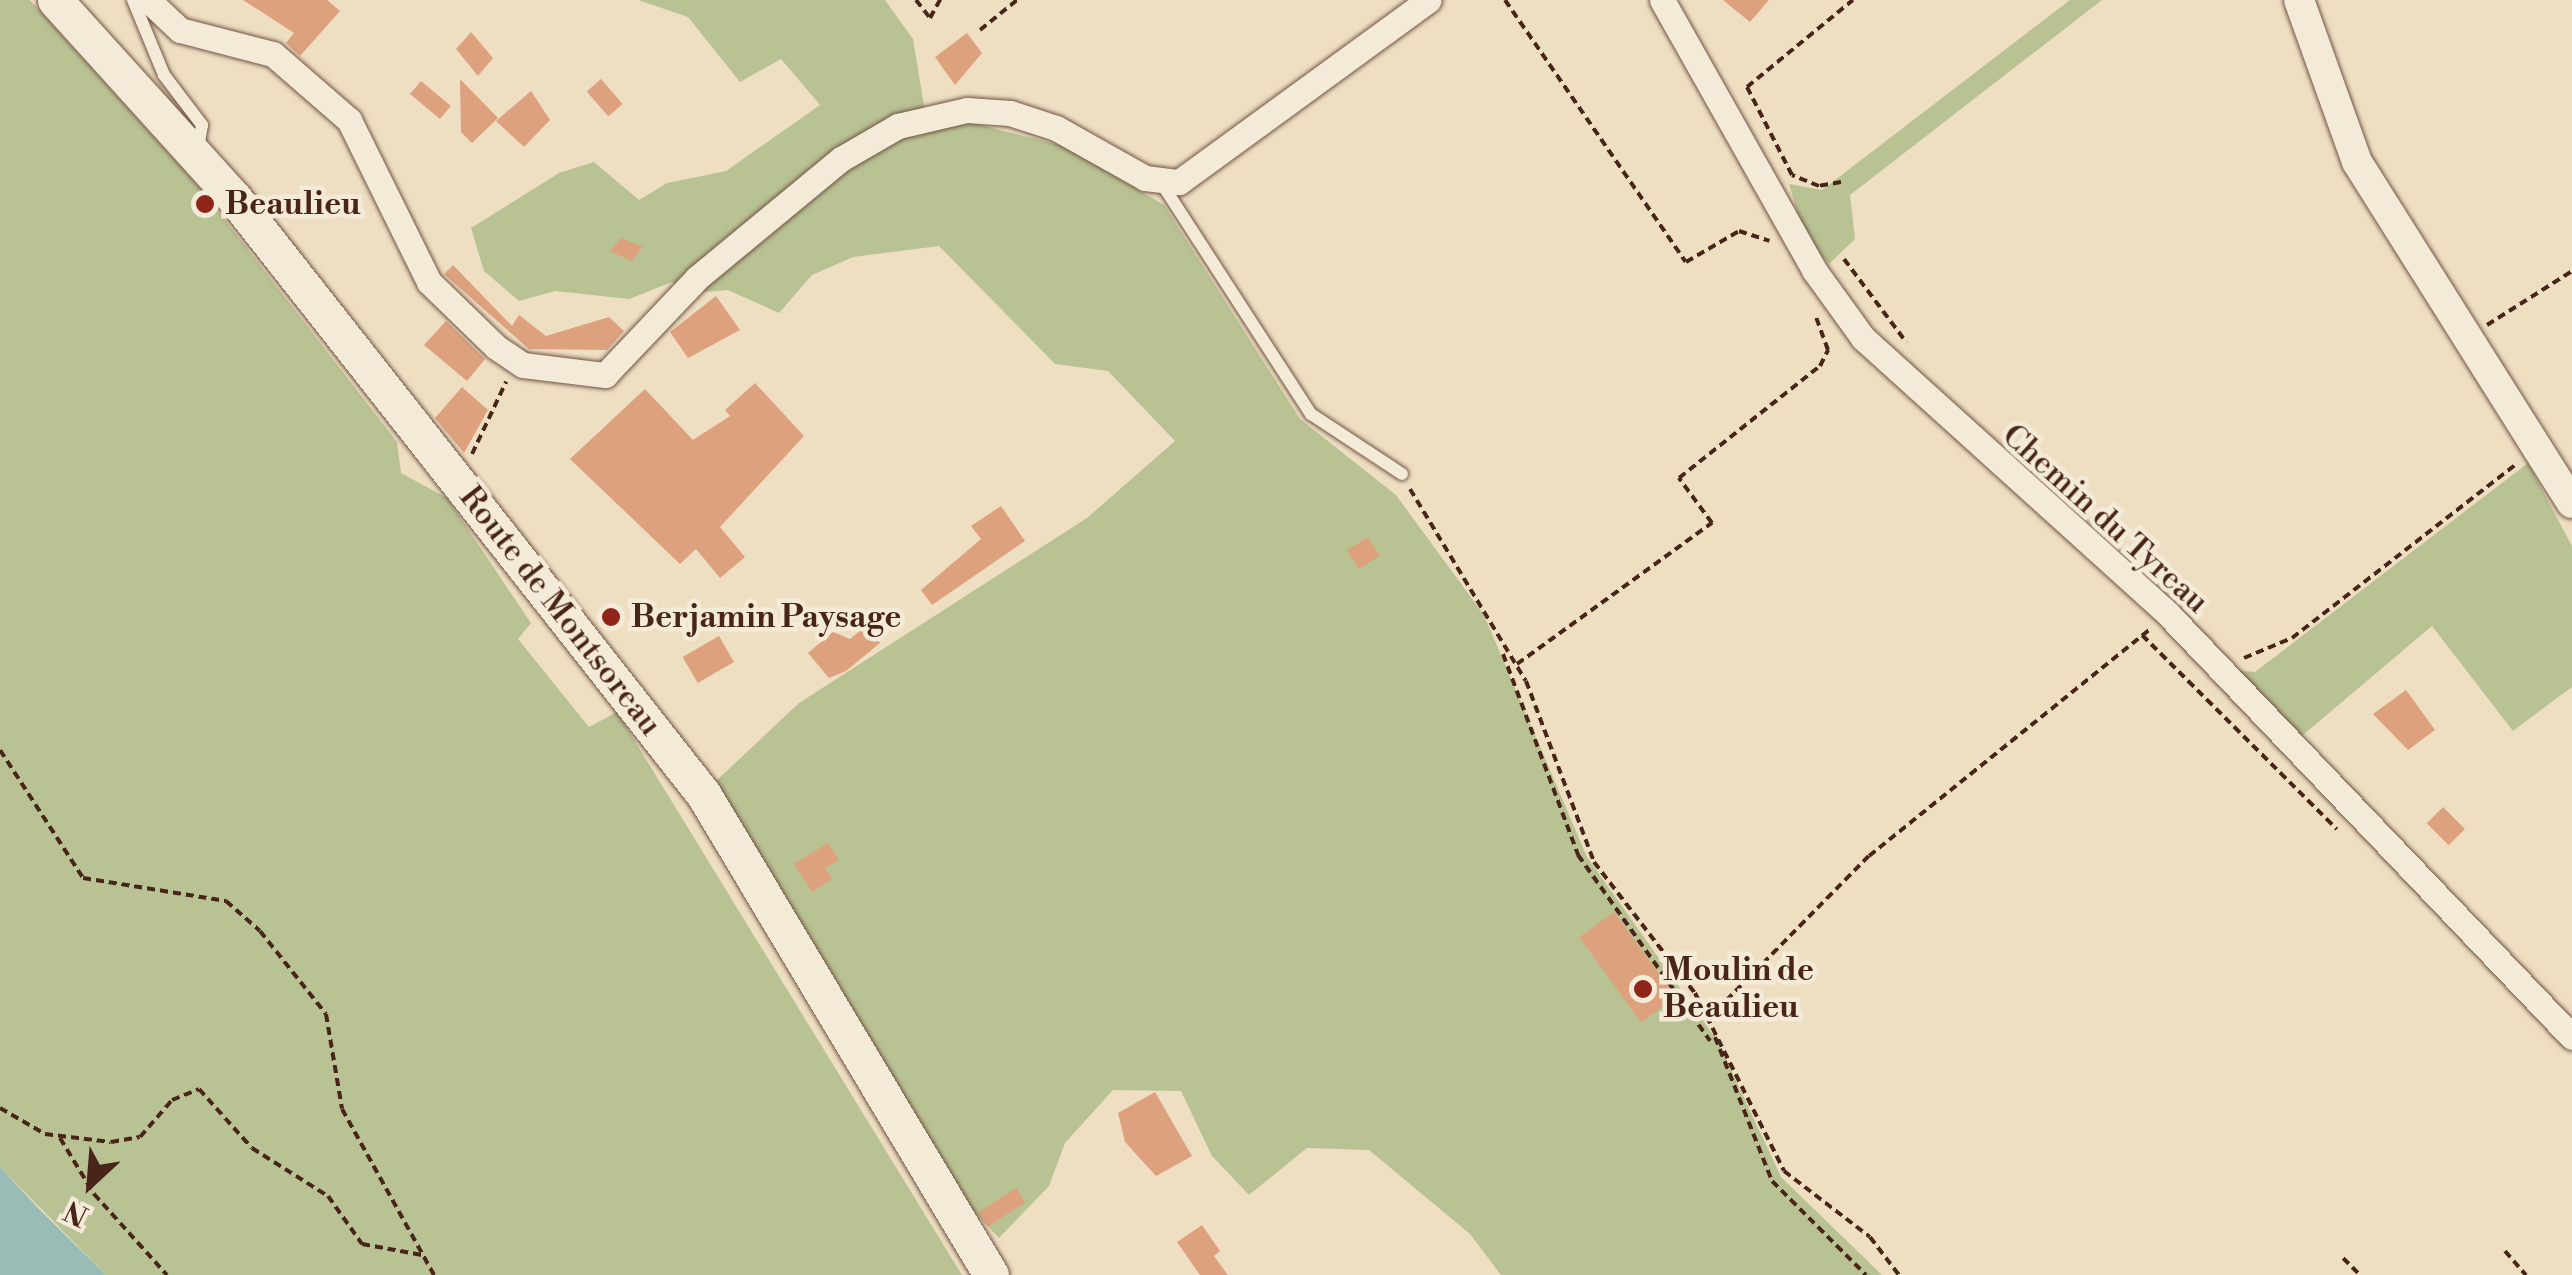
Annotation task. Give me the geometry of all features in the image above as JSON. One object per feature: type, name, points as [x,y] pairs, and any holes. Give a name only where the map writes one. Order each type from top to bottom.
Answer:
[{"type":"main road","name":"Route de Montsoreau","points":[[56,0],[197,155],[704,795],[990,1275]]},
{"type":"street","points":[[148,0],[180,30],[274,54],[349,120],[429,282],[516,362],[567,371],[616,371],[675,299],[867,140],[926,117],[987,110],[1033,119],[1162,184],[1192,174],[1429,0]]},
{"type":"street","name":"Chemin du Tyreau","points":[[1662,0],[1796,241],[1863,338],[2168,614],[2572,1037]]},
{"type":"street","points":[[2299,0],[2357,162],[2572,504]]},
{"type":"lane","points":[[133,0],[164,75],[202,125],[197,155]]},
{"type":"lane","points":[[1162,184],[1312,414],[1402,474]]},
{"type":"path","points":[[916,0],[930,18],[940,0]]},
{"type":"path","points":[[980,30],[1017,0]]},
{"type":"path","points":[[1505,0],[1686,262],[1739,231],[1767,239],[1777,254]]},
{"type":"path","points":[[1840,182],[1819,186],[1792,175],[1747,87],[1853,0]]},
{"type":"path","points":[[1844,258],[1916,356]]},
{"type":"path","points":[[2485,326],[2572,271]]},
{"type":"path","points":[[1517,664],[1712,523],[1679,478],[1820,366],[1825,331],[1806,300]]},
{"type":"path","points":[[454,478],[516,362]]},
{"type":"path","points":[[2235,655],[2254,661],[2292,638],[2536,449]]},
{"type":"path","points":[[1402,474],[1517,664],[1594,862],[1708,1019],[1784,1171],[1870,1237],[1899,1275]]},
{"type":"path","points":[[1708,1019],[1870,856],[2168,614]]},
{"type":"path","points":[[1503,654],[1578,855],[1711,1043],[1772,1181],[1867,1273]]},
{"type":"path","points":[[0,750],[83,878],[226,901],[260,931],[326,1014],[342,1110],[434,1275]]},
{"type":"path","points":[[1711,1043],[1716,1034]]},
{"type":"path","points":[[0,1108],[59,1136],[140,1137],[172,1100],[199,1088],[252,1148],[328,1196],[362,1244],[424,1255]]},
{"type":"path","points":[[59,1136],[94,1194],[168,1275]]},
{"type":"path","points":[[2505,1252],[2526,1275]]},
{"type":"path","points":[[2343,1258],[2360,1275]]},
{"type":"green space","points":[[0,0],[30,0],[201,189],[397,442],[401,473],[447,498],[531,623],[518,639],[589,727],[617,712],[962,1275],[106,1275],[0,1167]]},
{"type":"green space","points":[[638,0],[885,0],[913,39],[925,111],[1064,146],[1164,205],[1300,419],[1396,495],[1484,615],[1587,857],[1717,1040],[1781,1177],[1882,1275],[1501,1275],[1470,1234],[1369,1150],[1307,1148],[1249,1195],[1212,1156],[1181,1091],[1113,1090],[1065,1143],[1049,1186],[999,1238],[964,1201],[715,782],[799,703],[1087,518],[1175,441],[1108,371],[1055,364],[939,246],[853,257],[812,275],[779,313],[728,290],[693,293],[672,282],[629,299],[555,291],[519,301],[484,271],[471,228],[559,173],[594,162],[639,200],[667,183],[726,171],[820,105],[781,59],[740,82],[688,17]]},
{"type":"green space","points":[[2070,0],[2102,0],[1850,195],[1855,239],[1829,264],[1805,237],[1789,184],[1822,190]]},
{"type":"green space","points":[[2528,463],[2572,546],[2572,687],[2513,731],[2432,626],[2297,740],[2234,670],[2255,672]]},
{"type":"water","points":[[0,1167],[39,1209],[106,1275],[0,1275]]},
{"type":"building","points":[[243,0],[327,0],[340,11],[300,56],[286,43],[294,33]]},
{"type":"building","points":[[1723,0],[1769,0],[1750,22]]},
{"type":"building","points":[[471,32],[493,58],[478,76],[456,49]]},
{"type":"building","points":[[967,33],[982,53],[955,85],[935,57]]},
{"type":"building","points":[[460,79],[498,118],[472,143],[461,132]]},
{"type":"building","points":[[601,79],[623,104],[608,116],[587,91]]},
{"type":"building","points":[[421,81],[451,106],[440,119],[410,94]]},
{"type":"building","points":[[531,91],[550,120],[524,147],[496,121]]},
{"type":"building","points":[[621,238],[643,247],[631,261],[610,251]]},
{"type":"building","points":[[453,265],[512,326],[519,315],[546,336],[609,317],[624,331],[607,350],[529,349],[444,274]]},
{"type":"building","points":[[716,296],[740,330],[688,358],[670,332]]},
{"type":"building","points":[[446,321],[485,359],[467,381],[424,345]]},
{"type":"building","points":[[755,383],[804,436],[720,527],[745,557],[720,578],[696,549],[680,564],[570,459],[645,389],[693,440],[730,416],[725,410]]},
{"type":"building","points":[[462,387],[488,410],[464,453],[435,418]]},
{"type":"building","points":[[1001,506],[1025,541],[932,605],[921,590],[981,539],[971,526]]},
{"type":"building","points":[[1368,537],[1380,556],[1358,569],[1347,550]]},
{"type":"building","points":[[866,626],[880,643],[846,671],[829,678],[808,653],[833,632],[850,639]]},
{"type":"building","points":[[719,636],[734,662],[698,683],[683,657]]},
{"type":"building","points":[[2406,690],[2435,730],[2408,750],[2373,714]]},
{"type":"building","points":[[2443,807],[2465,829],[2449,845],[2427,823]]},
{"type":"building","points":[[828,843],[839,860],[825,868],[832,879],[812,892],[794,864]]},
{"type":"building","points":[[1614,912],[1676,997],[1641,1022],[1579,937]]},
{"type":"building","points":[[1155,1092],[1192,1156],[1156,1176],[1125,1142],[1118,1113]]},
{"type":"building","points":[[1016,1188],[1025,1202],[988,1227],[978,1213]]},
{"type":"building","points":[[1202,1225],[1220,1251],[1214,1256],[1228,1275],[1200,1275],[1177,1242]]},
{"type":"place","name":"Beaulieu","points":[[205,204]]},
{"type":"place","name":"Berjamin Paysage","points":[[611,617]]},
{"type":"place","name":"Moulin de Beaulieu","points":[[1643,989]]}]
